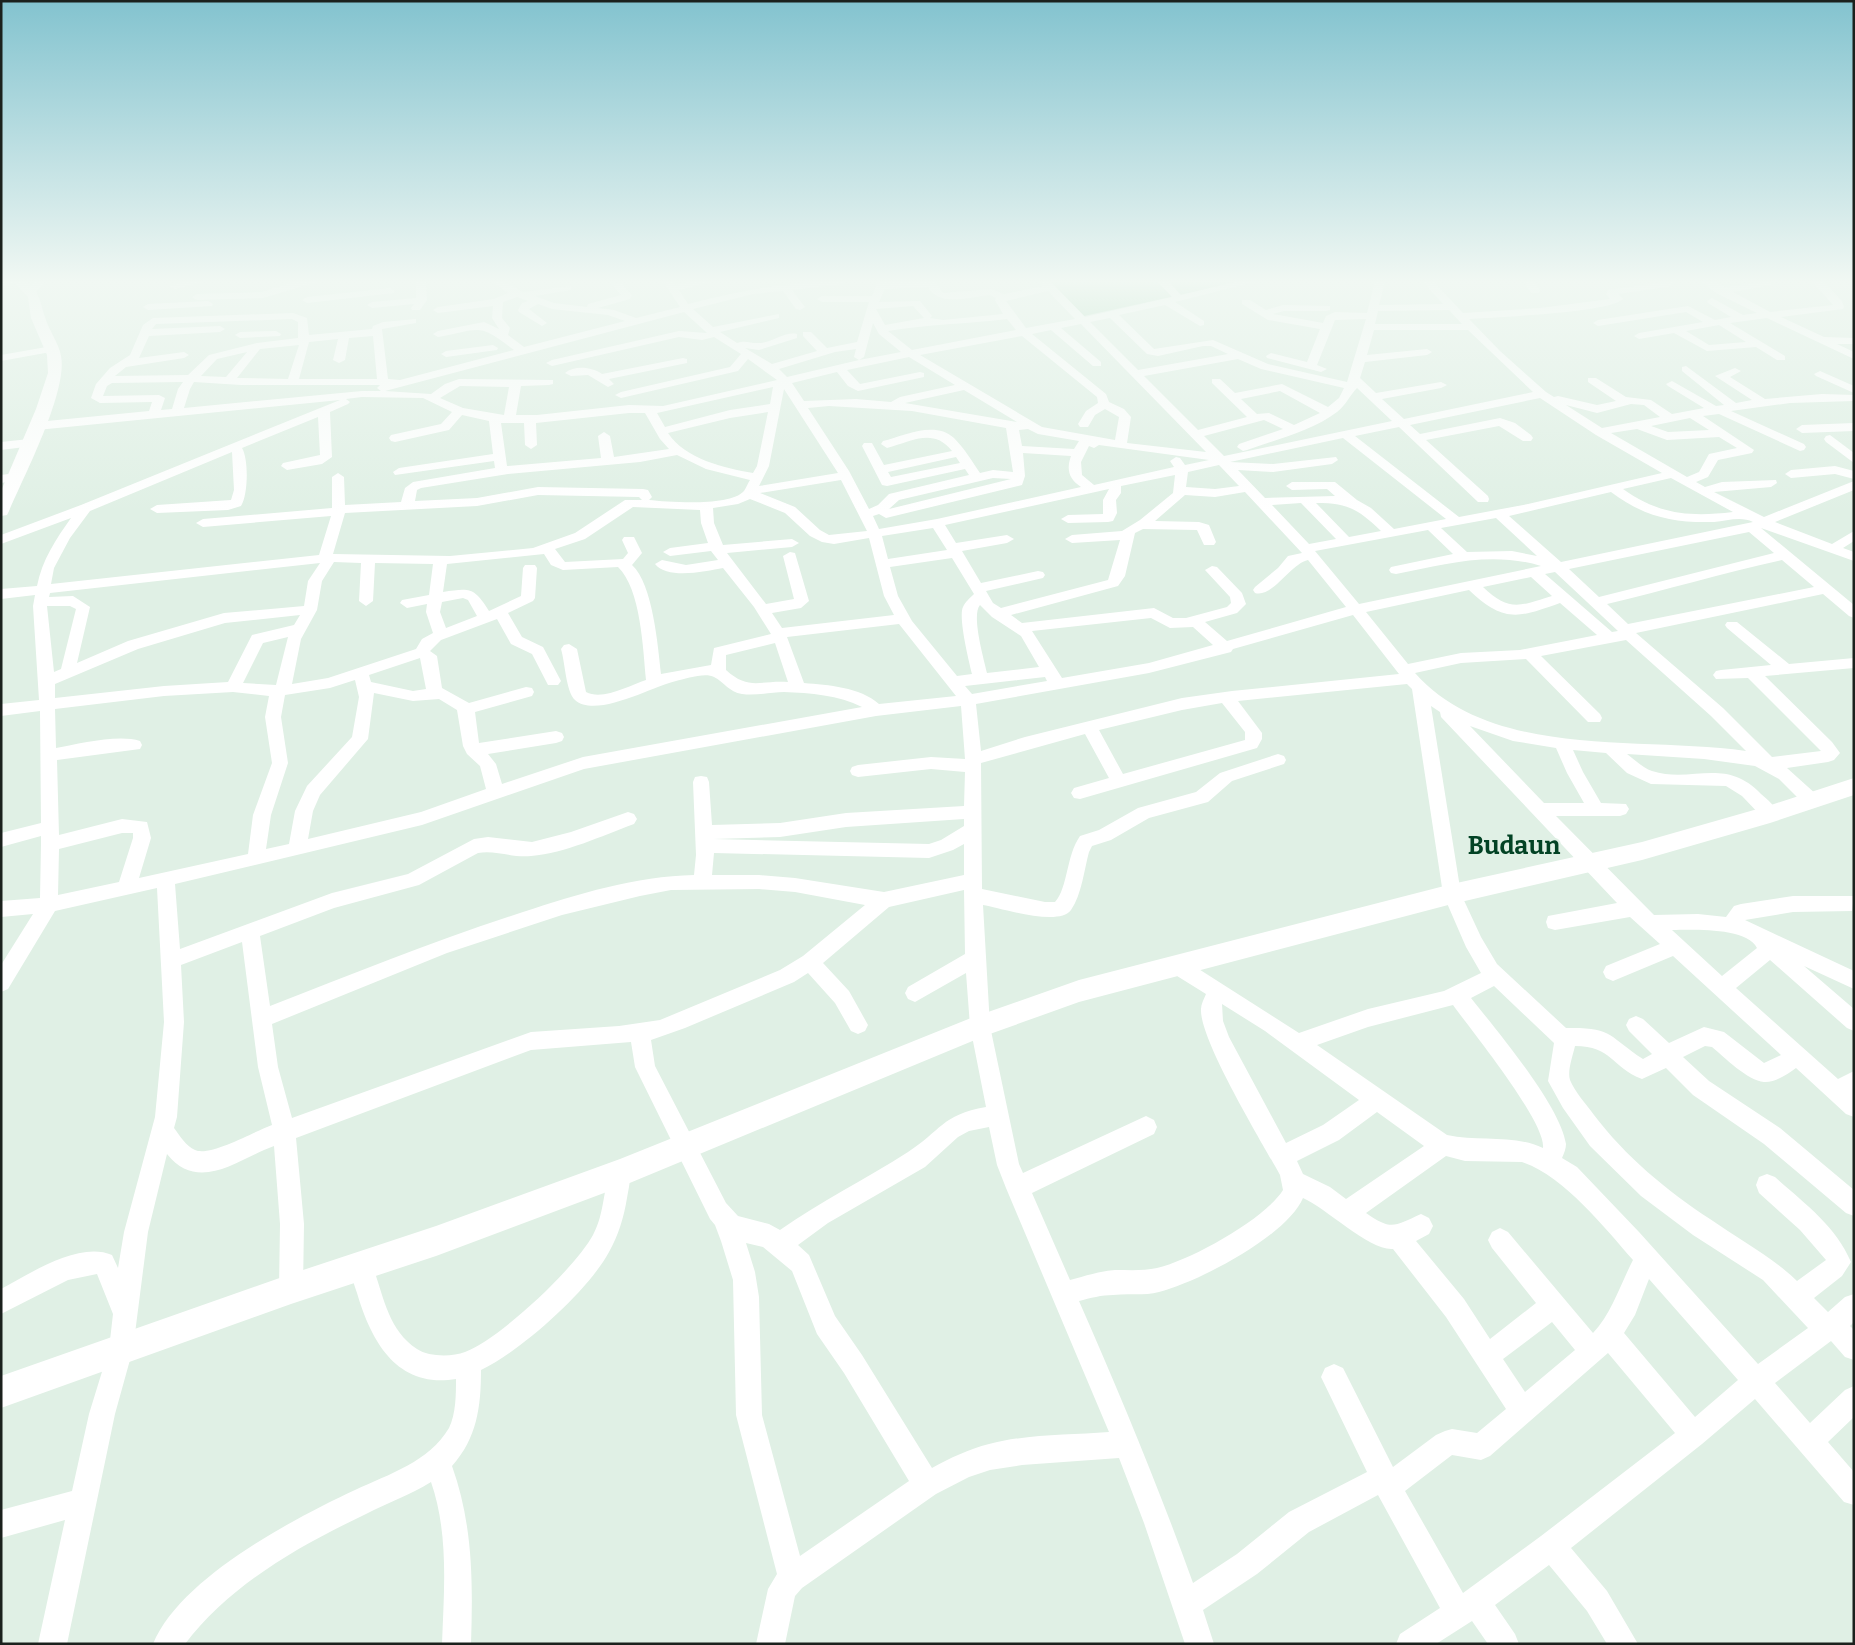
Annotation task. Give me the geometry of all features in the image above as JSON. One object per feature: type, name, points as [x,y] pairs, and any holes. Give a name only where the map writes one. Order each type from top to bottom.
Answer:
[{"type":"main road","points":[[2,506],[9,478],[30,443],[54,381],[54,358]]},
{"type":"main road","points":[[1,1392],[291,1289],[436,1241],[620,1173],[980,1026],[1079,991],[1452,894],[1642,851],[1850,790]]},
{"type":"street","points":[[133,358],[114,370],[104,382],[98,398],[100,400],[156,398],[159,400],[154,415]]},
{"type":"street","points":[[125,364],[166,358]]},
{"type":"street","points":[[179,407],[184,389],[191,379],[212,358]]},
{"type":"street","points":[[36,426],[154,415],[228,394],[249,358]]},
{"type":"street","points":[[293,381],[298,358]]},
{"type":"street","points":[[381,358],[384,382]]},
{"type":"street","points":[[1,540],[86,508],[362,394],[482,358]]},
{"type":"street","points":[[433,398],[449,386],[459,382],[483,384],[516,382],[548,386],[552,363],[550,358]]},
{"type":"street","points":[[552,363],[615,358]]},
{"type":"street","points":[[599,378],[642,358]]},
{"type":"street","points":[[664,358],[683,361]]},
{"type":"street","points":[[621,395],[734,369],[743,358]]},
{"type":"street","points":[[754,358],[778,374],[801,405],[868,513],[892,596],[904,619],[919,641],[968,700],[973,762],[974,958],[980,1026],[1008,1166],[1126,1444],[1187,1604],[1200,1644]]},
{"type":"street","points":[[179,407],[251,405],[362,394],[416,394],[433,398],[459,411],[495,419],[530,419],[629,409],[663,410],[778,374],[810,358]]},
{"type":"street","points":[[857,364],[858,358]]},
{"type":"street","points":[[778,374],[840,368],[887,358]]},
{"type":"street","points":[[908,358],[934,393]]},
{"type":"street","points":[[912,358],[1038,430]]},
{"type":"street","points":[[1054,358],[1102,396],[1104,404]]},
{"type":"street","points":[[1090,358],[1097,364]]},
{"type":"street","points":[[1135,374],[1225,358]]},
{"type":"street","points":[[1246,358],[1266,368],[1354,380]]},
{"type":"street","points":[[1277,358],[1354,380],[1482,499]]},
{"type":"street","points":[[1311,367],[1314,358]]},
{"type":"street","points":[[1223,462],[1328,412],[1340,403],[1354,380],[1360,359],[1372,358]]},
{"type":"street","points":[[1503,358],[1546,397],[1600,432],[1755,521],[1854,557]]},
{"type":"street","points":[[1070,371],[1120,359],[1197,434],[1308,552],[1412,678],[1588,862],[1634,908],[1797,1056],[1845,1086],[1854,1107]]},
{"type":"street","points":[[840,368],[852,384],[858,388],[920,375]]},
{"type":"street","points":[[1686,369],[1735,408]]},
{"type":"street","points":[[571,373],[588,370],[621,395],[629,409]]},
{"type":"street","points":[[1735,371],[1721,376],[1762,402]]},
{"type":"street","points":[[750,493],[763,466],[779,387],[778,374]]},
{"type":"street","points":[[1820,374],[1854,390]]},
{"type":"street","points":[[104,382],[110,380],[191,379],[402,382]]},
{"type":"street","points":[[1592,380],[1623,400],[1647,402],[1671,419]]},
{"type":"street","points":[[251,405],[268,381]]},
{"type":"street","points":[[1216,381],[1254,418]]},
{"type":"street","points":[[510,419],[510,400],[516,382]]},
{"type":"street","points":[[1672,384],[1718,411],[1800,447]]},
{"type":"street","points":[[1372,397],[1441,385]]},
{"type":"street","points":[[891,407],[904,399],[964,387]]},
{"type":"street","points":[[1231,397],[1282,387],[1328,412]]},
{"type":"street","points":[[1658,387],[1746,448],[1747,452],[1713,457],[1704,474],[1687,481]]},
{"type":"street","points":[[1600,432],[1762,402],[1813,396],[1854,398]]},
{"type":"street","points":[[750,493],[800,516],[820,538],[834,540],[942,522],[1346,435],[1546,397],[1562,399],[1596,409],[1630,401]]},
{"type":"street","points":[[801,405],[828,402],[891,407],[1012,425],[1223,462],[1274,468],[1332,460]]},
{"type":"street","points":[[1084,424],[1090,413],[1104,404]]},
{"type":"street","points":[[1104,404],[1120,411],[1125,417],[1120,445]]},
{"type":"street","points":[[662,431],[730,414],[775,406]]},
{"type":"street","points":[[287,466],[318,461],[326,457],[324,410]]},
{"type":"street","points":[[649,410],[668,442],[681,451],[726,472],[758,478]]},
{"type":"street","points":[[395,438],[445,427],[459,411]]},
{"type":"street","points":[[1197,434],[1254,418],[1269,416],[1291,428]]},
{"type":"street","points":[[495,419],[501,471]]},
{"type":"street","points":[[530,419],[531,444]]},
{"type":"street","points":[[1417,438],[1495,422],[1506,424],[1527,438]]},
{"type":"street","points":[[886,514],[943,498],[1017,482],[1017,449],[1012,425]]},
{"type":"street","points":[[1638,425],[1667,436],[1723,433]]},
{"type":"street","points":[[1802,429],[1854,427]]},
{"type":"street","points":[[887,444],[937,434],[950,440],[957,453],[977,477]]},
{"type":"street","points":[[1346,435],[1404,478],[1456,521]]},
{"type":"street","points":[[604,436],[608,460]]},
{"type":"street","points":[[1087,439],[1077,453],[1075,475],[1092,489]]},
{"type":"street","points":[[997,614],[1026,608],[1069,593],[1111,585],[1118,576],[1131,529],[1140,525],[1175,498],[1181,491],[1182,470],[1176,461],[1103,447],[1087,439]]},
{"type":"street","points":[[1830,439],[1854,459]]},
{"type":"street","points":[[1,446],[30,443]]},
{"type":"street","points":[[156,509],[228,506],[236,503],[241,485],[238,473],[241,455],[235,446]]},
{"type":"street","points":[[868,446],[887,482],[899,496]]},
{"type":"street","points":[[1017,449],[1077,453]]},
{"type":"street","points":[[407,506],[409,492],[414,486],[501,471],[640,458],[681,451]]},
{"type":"street","points":[[880,470],[957,453]]},
{"type":"street","points":[[399,472],[499,457]]},
{"type":"street","points":[[558,491],[566,464]]},
{"type":"street","points":[[887,482],[968,465]]},
{"type":"street","points":[[1792,474],[1834,470],[1854,475]]},
{"type":"street","points":[[868,513],[883,508],[891,499],[899,496],[993,474],[1018,476]]},
{"type":"street","points":[[1260,590],[1283,571],[1293,559],[1308,552],[1346,542],[1498,513],[1673,474]]},
{"type":"street","points":[[42,596],[327,558],[441,560],[535,552],[580,536],[624,506],[638,502],[669,506],[706,506],[733,502],[750,493],[845,476]]},
{"type":"street","points":[[256,859],[262,815],[278,773],[280,762],[273,717],[294,639],[310,610],[315,581],[327,558],[339,510],[338,477]]},
{"type":"street","points":[[1704,491],[1722,486],[1770,483]]},
{"type":"street","points":[[1068,519],[1108,518],[1109,500],[1115,493],[1115,484]]},
{"type":"street","points":[[1292,486],[1330,485],[1364,509],[1391,533]]},
{"type":"street","points":[[1,909],[49,905],[166,880],[422,818],[583,763],[876,710],[968,700],[1149,668],[1226,648],[1356,609],[1557,567],[1755,521],[1854,485]]},
{"type":"street","points":[[1181,491],[1215,492],[1248,488]]},
{"type":"street","points":[[1614,488],[1637,505],[1660,514],[1755,521],[1784,555],[1854,613]]},
{"type":"street","points":[[203,523],[339,510],[478,502],[532,492],[643,493],[646,502]]},
{"type":"street","points":[[1261,502],[1293,498],[1353,503]]},
{"type":"street","points":[[1306,500],[1346,542]]},
{"type":"street","points":[[706,506],[708,527],[716,548],[763,609],[779,635],[788,651],[797,687]]},
{"type":"street","points":[[1,983],[49,905],[50,836],[47,681],[42,596],[48,568],[57,548],[86,508]]},
{"type":"street","points":[[868,513],[942,522]]},
{"type":"street","points":[[1498,513],[1717,712],[1768,764]]},
{"type":"street","points":[[942,522],[955,550],[988,606],[1020,628],[1029,638],[1058,685]]},
{"type":"street","points":[[1140,525],[1199,526],[1204,528],[1209,542]]},
{"type":"street","points":[[1431,526],[1464,557]]},
{"type":"street","points":[[1072,539],[1128,535]]},
{"type":"street","points":[[1833,549],[1854,535]]},
{"type":"street","points":[[882,564],[1007,539]]},
{"type":"street","points":[[548,548],[556,562],[563,566],[625,564],[632,559],[635,553],[630,540]]},
{"type":"street","points":[[670,552],[716,548],[791,550],[802,601],[796,605],[763,609]]},
{"type":"street","points":[[1396,570],[1464,557],[1498,553],[1544,562],[1557,567]]},
{"type":"street","points":[[1596,602],[1686,581],[1720,569],[1784,555]]},
{"type":"street","points":[[366,601],[368,558]]},
{"type":"street","points":[[441,560],[434,598],[434,612],[441,635]]},
{"type":"street","points":[[662,564],[679,571],[727,563]]},
{"type":"street","points":[[625,564],[632,573],[651,634],[654,683]]},
{"type":"street","points":[[1,710],[164,691],[233,686],[264,691],[280,690],[363,678],[421,653],[431,640],[441,635],[486,618],[528,598],[530,568]]},
{"type":"street","points":[[1020,628],[1147,613],[1158,614],[1170,623],[1192,621],[1232,610],[1239,604],[1237,596],[1212,570]]},
{"type":"street","points":[[1534,572],[1609,638]]},
{"type":"street","points":[[981,679],[974,652],[970,607],[980,591],[1038,575]]},
{"type":"street","points":[[1472,585],[1493,604],[1506,610],[1528,608],[1563,597]]},
{"type":"street","points":[[858,770],[931,763],[973,762],[1089,727],[1182,704],[1226,697],[1412,678],[1461,658],[1530,654],[1825,589]]},
{"type":"street","points":[[1,594],[42,596],[73,601],[83,607],[81,624],[69,654],[68,672]]},
{"type":"street","points":[[407,603],[468,594],[478,603],[486,618]]},
{"type":"street","points":[[47,681],[134,644],[224,618],[258,613],[310,610]]},
{"type":"street","points":[[500,611],[516,640],[538,651],[553,681]]},
{"type":"street","points":[[718,672],[719,652],[779,635],[904,619]]},
{"type":"street","points":[[1192,621],[1200,624],[1226,648]]},
{"type":"street","points":[[1732,625],[1784,668]]},
{"type":"street","points":[[233,686],[257,639],[299,629]]},
{"type":"street","points":[[569,649],[574,666],[576,689],[583,698],[594,700],[611,698],[684,674],[707,670],[718,672],[732,684],[743,689],[797,687],[832,691],[868,702],[876,710]]},
{"type":"street","points":[[421,653],[429,656],[435,694]]},
{"type":"street","points":[[1530,654],[1594,718]]},
{"type":"street","points":[[1721,675],[1854,663]]},
{"type":"street","points":[[953,682],[1049,671]]},
{"type":"street","points":[[1751,672],[1832,753],[1822,758],[1768,764]]},
{"type":"street","points":[[363,678],[403,695],[435,694],[449,696],[466,709],[473,750],[488,764],[496,794]]},
{"type":"street","points":[[297,849],[308,801],[313,791],[360,738],[367,697],[363,678]]},
{"type":"street","points":[[1412,678],[1452,894],[1476,948],[1495,975],[1562,1036],[1565,1044],[1558,1074],[1559,1081],[1571,1102],[1598,1138],[1649,1188],[1701,1227],[1762,1265],[1854,1348]]},
{"type":"street","points":[[466,709],[526,692]]},
{"type":"street","points":[[1080,794],[1251,744],[1254,735],[1252,729],[1226,697]]},
{"type":"street","points":[[1438,704],[1456,714],[1488,726],[1562,743],[1663,749],[1756,759],[1768,764],[1786,776],[1811,800]]},
{"type":"street","points":[[1089,727],[1118,782]]},
{"type":"street","points":[[473,750],[556,737]]},
{"type":"street","points":[[1562,743],[1575,773],[1597,810]]},
{"type":"street","points":[[48,755],[100,747],[134,745]]},
{"type":"street","points":[[1610,747],[1628,766],[1648,778],[1718,778],[1732,782],[1746,790],[1770,814]]},
{"type":"street","points":[[262,1019],[442,946],[562,907],[640,888],[671,884],[759,882],[795,885],[884,900],[973,888],[1045,910],[1059,910],[1064,906],[1069,895],[1080,850],[1086,841],[1105,835],[1144,813],[1202,797],[1226,777],[1278,760]]},
{"type":"street","points":[[701,782],[705,839],[702,883]]},
{"type":"street","points":[[1540,810],[1620,809]]},
{"type":"street","points":[[705,839],[846,820],[930,813],[974,820]]},
{"type":"street","points":[[170,961],[332,901],[412,880],[474,846],[488,844],[532,849],[573,839],[628,819]]},
{"type":"street","points":[[705,839],[817,850],[929,851],[947,845],[974,820]]},
{"type":"street","points":[[1,840],[137,825],[141,827],[142,838],[126,888]]},
{"type":"street","points":[[52,1644],[102,1414],[121,1349],[131,1255],[151,1170],[163,1132],[174,1037],[166,880]]},
{"type":"street","points":[[163,1132],[182,1155],[196,1163],[214,1161],[284,1131],[531,1041],[640,1032],[678,1022],[787,976],[810,962],[884,900]]},
{"type":"street","points":[[1852,903],[1793,904],[1741,912],[1736,915],[1744,928],[1770,948],[1854,1022]]},
{"type":"street","points":[[1555,922],[1634,908]]},
{"type":"street","points":[[1651,923],[1698,922],[1744,928],[1854,980]]},
{"type":"street","points":[[250,931],[268,1067],[284,1131],[292,1224],[291,1289]]},
{"type":"street","points":[[1613,972],[1676,946]]},
{"type":"street","points":[[1722,988],[1770,948]]},
{"type":"street","points":[[915,993],[974,958]]},
{"type":"street","points":[[810,962],[842,997],[858,1025]]},
{"type":"street","points":[[1176,965],[1297,1043],[1429,1137],[1444,1145],[1465,1150],[1522,1151],[1546,1161],[1569,1175],[1647,1259],[1854,1492]]},
{"type":"street","points":[[1297,1043],[1368,1018],[1457,995],[1495,975]]},
{"type":"street","points":[[1063,1294],[1103,1284],[1158,1280],[1199,1265],[1258,1229],[1288,1203],[1293,1194],[1294,1182],[1282,1156],[1233,1067],[1215,1027],[1211,1009],[1217,991]]},
{"type":"street","points":[[1457,995],[1531,1096],[1552,1133],[1556,1144],[1554,1152],[1546,1161]]},
{"type":"street","points":[[1636,1025],[1701,1088],[1772,1136],[1854,1205]]},
{"type":"street","points":[[640,1032],[645,1067],[687,1147],[708,1194],[730,1224],[744,1231],[769,1236],[801,1263],[826,1325],[853,1364],[927,1485]]},
{"type":"street","points":[[1562,1036],[1596,1038],[1604,1041],[1629,1062],[1642,1069],[1654,1065],[1667,1055],[1704,1036],[1710,1035],[1765,1073],[1777,1069],[1797,1056]]},
{"type":"street","points":[[1282,1156],[1336,1131],[1354,1119],[1376,1100]]},
{"type":"street","points":[[780,1244],[820,1215],[918,1159],[928,1152],[934,1142],[958,1125],[965,1121],[998,1115]]},
{"type":"street","points":[[1017,1188],[1146,1127]]},
{"type":"street","points":[[1346,1213],[1444,1145]]},
{"type":"street","points":[[361,1265],[376,1315],[390,1342],[408,1358],[429,1366],[449,1368],[469,1364],[499,1344],[551,1301],[592,1258],[608,1228],[615,1207],[620,1173]]},
{"type":"street","points":[[1294,1182],[1322,1195],[1346,1213],[1388,1238],[1398,1237],[1421,1226]]},
{"type":"street","points":[[1767,1185],[1815,1230],[1838,1256],[1839,1262],[1834,1268],[1796,1297]]},
{"type":"street","points":[[724,1218],[739,1257],[745,1280],[748,1337],[746,1394],[749,1415],[792,1578]]},
{"type":"street","points":[[1398,1237],[1455,1308],[1524,1412]]},
{"type":"street","points":[[1500,1240],[1554,1305],[1601,1343],[1693,1435]]},
{"type":"street","points":[[1187,1604],[1247,1564],[1299,1522],[1386,1482],[1445,1444],[1452,1442],[1481,1447],[1524,1412],[1601,1343],[1626,1306],[1631,1289],[1647,1259]]},
{"type":"street","points":[[1,1302],[61,1272],[96,1260],[104,1263],[109,1272],[124,1315]]},
{"type":"street","points":[[1486,1357],[1554,1305]]},
{"type":"street","points":[[1410,1644],[1467,1607],[1551,1546],[1693,1435],[1755,1382],[1830,1327],[1854,1306]]},
{"type":"street","points":[[167,1644],[194,1608],[244,1569],[306,1530],[419,1474],[437,1462],[452,1447],[463,1428],[468,1406],[469,1364]]},
{"type":"street","points":[[1334,1377],[1386,1482],[1467,1607],[1506,1644]]},
{"type":"street","points":[[1808,1442],[1854,1399]]},
{"type":"street","points":[[770,1644],[782,1590],[792,1578],[927,1485],[963,1466],[990,1457],[1022,1452],[1126,1444]]},
{"type":"street","points":[[437,1462],[449,1494],[456,1530],[458,1590],[456,1644]]},
{"type":"street","points":[[1,1524],[84,1501]]},
{"type":"street","points":[[1551,1546],[1597,1601],[1624,1644]]},
{"type":"district","name":"Budaun","points":[[1514,846]]}]
